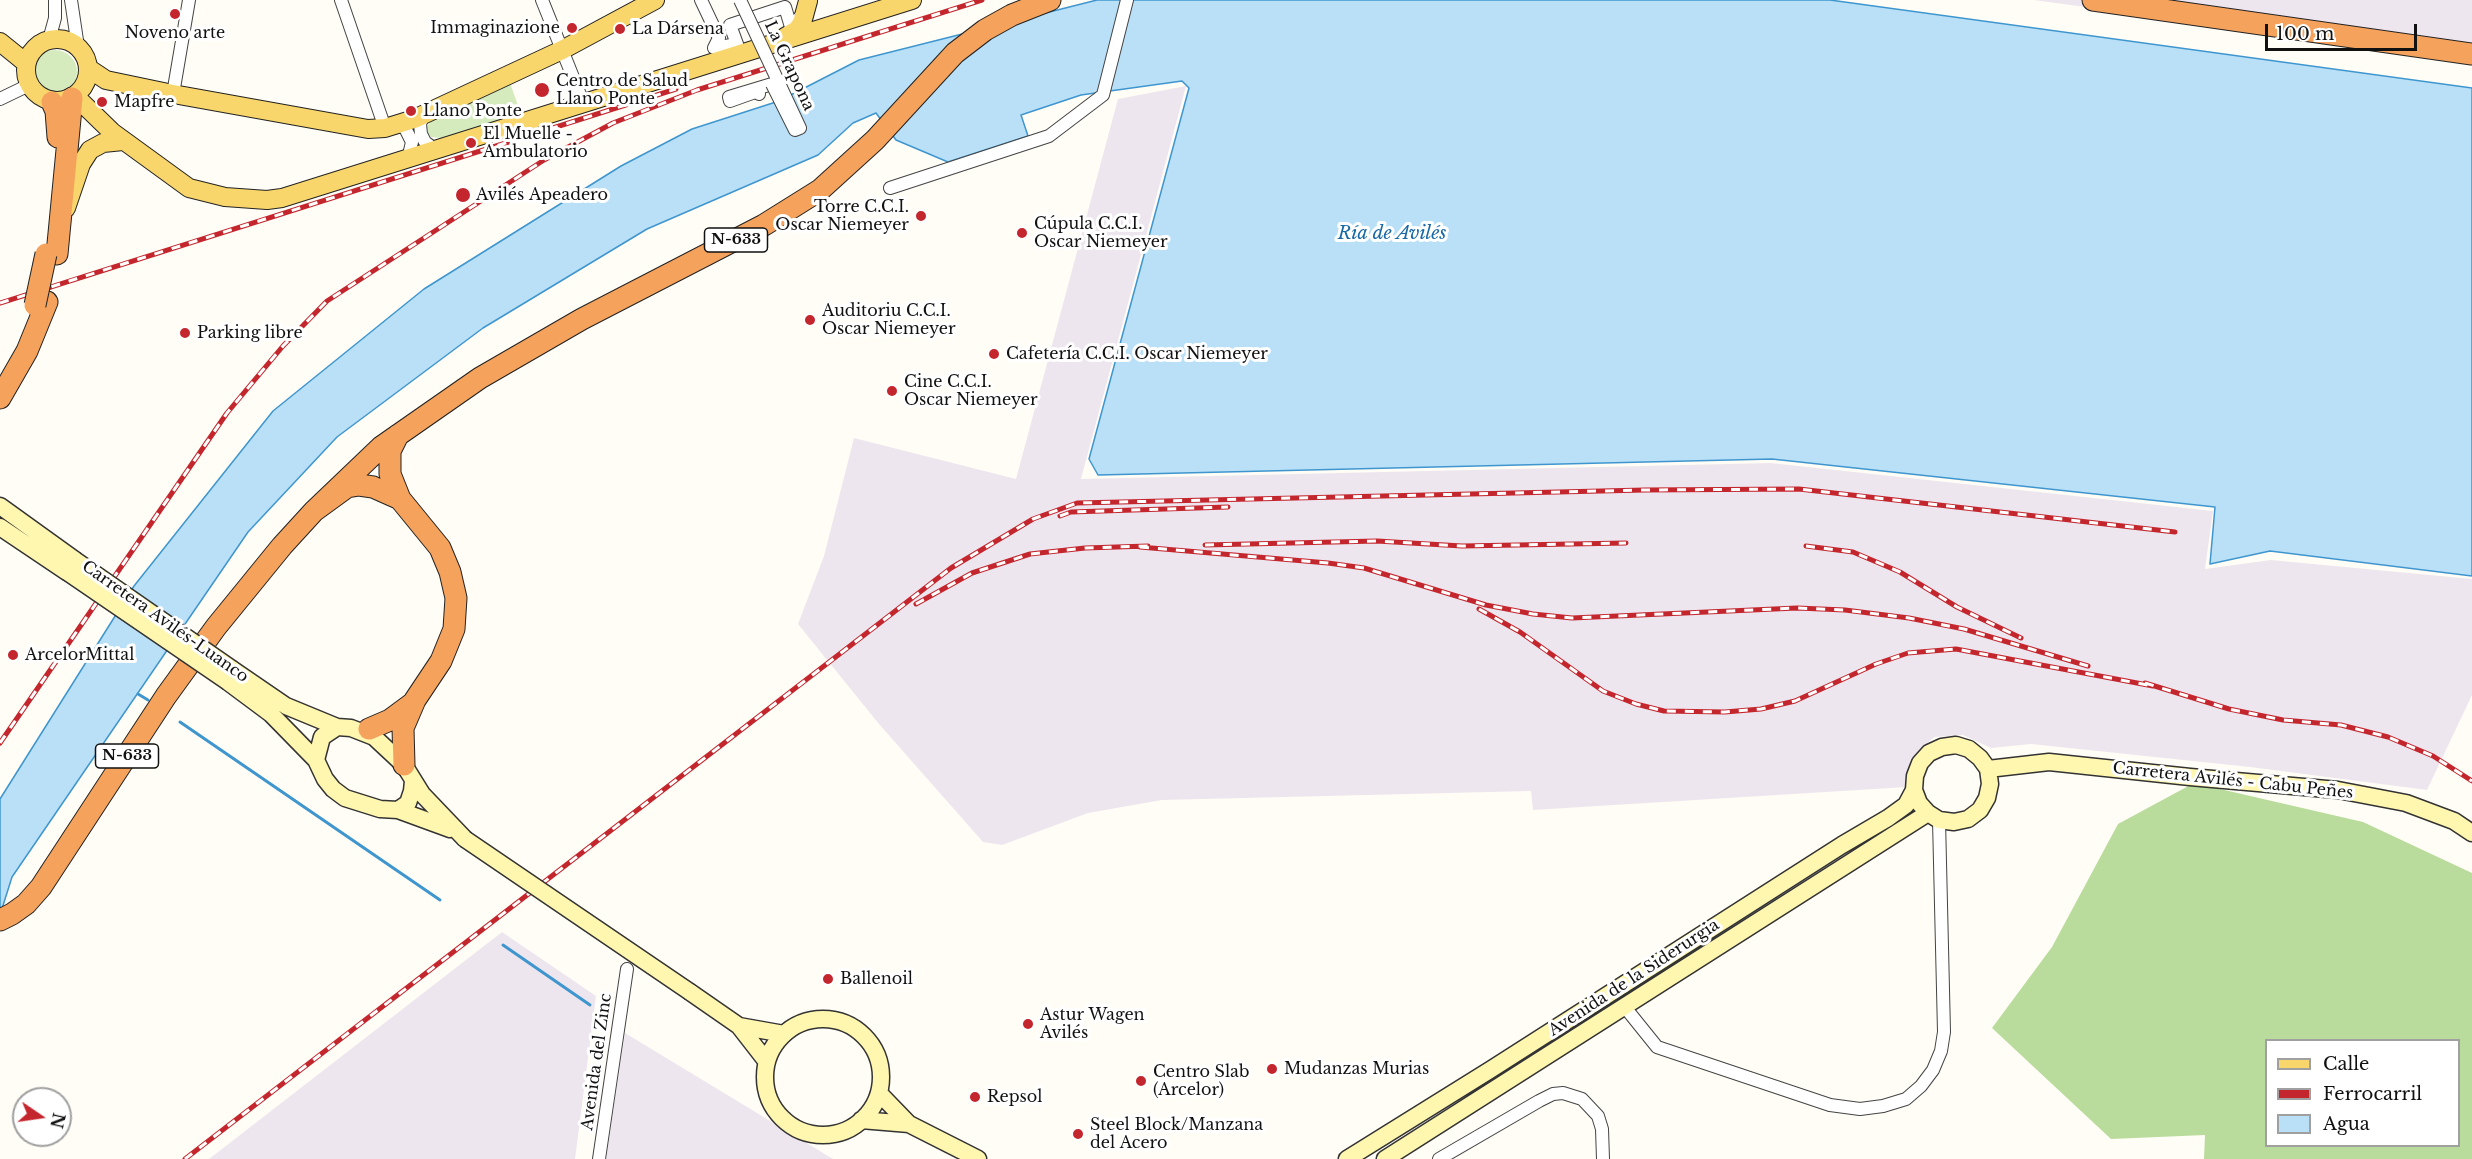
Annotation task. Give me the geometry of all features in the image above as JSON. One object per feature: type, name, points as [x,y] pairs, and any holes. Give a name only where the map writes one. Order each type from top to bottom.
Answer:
[{"type":"highway","points":[[2093,0],[2164,5],[2472,54]]},
{"type":"highway","name":"N-633","points":[[582,319],[791,210],[820,190],[875,140],[955,53],[985,30],[1012,15],[1048,1]]},
{"type":"highway","points":[[0,398],[27,351],[41,304],[60,221],[65,103]]},
{"type":"highway","points":[[51,254],[65,103]]},
{"type":"highway","points":[[0,379],[41,304]]},
{"type":"highway","points":[[216,627],[283,530],[321,486],[377,434],[466,376],[559,327],[582,319]]},
{"type":"highway","points":[[216,627],[282,546],[364,461],[480,378],[582,319]]},
{"type":"highway","points":[[373,487],[364,461],[369,450],[429,399]]},
{"type":"highway","points":[[398,435],[390,451],[390,474],[400,499],[440,548],[450,572],[456,598],[454,629],[450,639],[441,661],[415,700],[403,728],[408,773]]},
{"type":"highway","points":[[283,530],[354,464],[364,461],[390,474]]},
{"type":"highway","points":[[314,511],[347,487],[359,485],[373,487],[400,499]]},
{"type":"highway","name":"N-633","points":[[0,920],[26,904],[41,887],[166,696],[216,627]]},
{"type":"highway","points":[[369,729],[390,720],[415,700]]},
{"type":"main road","points":[[88,68],[106,80],[368,129],[391,126],[424,114],[562,50],[655,0]]},
{"type":"main road","points":[[775,42],[797,30],[802,23],[808,0]]},
{"type":"main road","points":[[808,0],[820,17],[838,25]]},
{"type":"main road","points":[[65,103],[86,83],[87,60],[78,47],[64,40],[49,40],[34,48],[26,63],[29,85],[37,95],[65,103],[189,188],[209,195],[251,201],[282,198],[583,102],[717,54],[775,42],[838,25],[912,0]]},
{"type":"main road","points":[[0,42],[26,63]]},
{"type":"main road","points":[[60,221],[81,164],[90,150],[103,143],[123,141]]},
{"type":"street","points":[[49,40],[55,18],[55,0]]},
{"type":"street","points":[[71,0],[78,47]]},
{"type":"street","points":[[173,94],[189,0]]},
{"type":"street","points":[[341,0],[391,126],[405,128],[412,142],[408,159]]},
{"type":"street","points":[[542,0],[583,102]]},
{"type":"street","points":[[693,0],[717,54]]},
{"type":"street","points":[[700,0],[719,38],[717,54]]},
{"type":"street","name":"La Grapona","points":[[734,0],[746,24]]},
{"type":"street","name":"La Grapona","points":[[740,0],[800,128],[795,130],[780,83],[729,98],[730,101],[758,92],[759,94]]},
{"type":"street","points":[[717,54],[736,44],[730,25],[785,7],[791,27],[800,16],[800,0]]},
{"type":"street","points":[[890,188],[1049,136],[1103,95],[1127,0]]},
{"type":"street","points":[[0,99],[29,85]]},
{"type":"street","points":[[424,114],[420,124],[421,134],[425,142],[436,150]]},
{"type":"street","name":"Carretera Avilés-Luanco","points":[[0,507],[71,566],[230,676],[286,706],[337,727]]},
{"type":"street","name":"Carretera Avilés-Luanco","points":[[0,527],[71,566]]},
{"type":"street","name":"Carretera Avilés-Luanco","points":[[230,676],[316,760]]},
{"type":"street","points":[[459,835],[408,773],[374,737],[351,728],[337,727],[322,737],[316,760],[325,779],[345,798],[380,809],[398,810],[459,835],[739,1026],[767,1062]]},
{"type":"street","points":[[1956,745],[1969,749],[1980,758],[1988,770],[1990,784],[1987,798],[1980,810],[1968,819],[1954,822],[1934,817],[1919,803],[1914,790],[1915,776],[1920,763],[1929,753],[1942,747],[1956,745]]},
{"type":"street","name":"Carretera Avilés - Cabu Peñes","points":[[1988,770],[2060,762],[2190,777],[2337,790],[2406,802],[2454,821],[2472,833]]},
{"type":"street","points":[[398,810],[408,803],[412,791],[408,773]]},
{"type":"street","name":"Avenida de la Siderurgia","points":[[1347,1159],[1888,818],[1906,805],[1914,790]]},
{"type":"street","points":[[1624,1006],[1657,1047],[1830,1105],[1860,1108],[1883,1106],[1906,1099],[1921,1086],[1933,1070],[1941,1051],[1944,1032],[1934,817]]},
{"type":"street","name":"Avenida de la Siderurgia","points":[[1385,1159],[1624,1006],[1934,817]]},
{"type":"street","name":"Avenida del Zinc","points":[[599,1159],[627,969]]},
{"type":"street","points":[[818,1019],[835,1020],[864,1035],[874,1049],[881,1079],[879,1093],[873,1106],[861,1120],[847,1130],[818,1135],[801,1131],[786,1122],[774,1107],[766,1089],[767,1062],[772,1049],[784,1034],[800,1023],[818,1019]]},
{"type":"street","points":[[739,1026],[784,1034]]},
{"type":"street","points":[[879,1093],[909,1124],[978,1159]]},
{"type":"street","points":[[1439,1159],[1539,1101],[1553,1094],[1563,1093],[1582,1099],[1598,1116],[1602,1129],[1602,1159]]},
{"type":"street","points":[[861,1120],[909,1124]]},
{"type":"shaded area","points":[[2034,0],[2472,0],[2472,60]]},
{"type":"shaded area","points":[[1186,86],[1081,479],[1771,463],[2213,511],[2205,569],[2271,560],[2472,579],[2472,695],[2427,790],[2250,767],[2031,744],[1991,748],[1963,735],[1934,737],[1910,760],[1907,787],[1533,810],[1531,791],[1162,800],[1088,813],[1002,845],[983,842],[879,724],[798,624],[824,556],[854,438],[1016,479],[1118,99]]},
{"type":"shaded area","points":[[502,932],[596,996],[575,1159],[209,1159]]},
{"type":"shaded area","points":[[625,1033],[833,1159],[606,1159]]},
{"type":"green space","points":[[55,50],[70,57],[77,72],[70,87],[55,94],[40,87],[33,72],[40,57]]},
{"type":"green space","points":[[510,83],[521,114],[441,138],[431,137],[428,133],[427,126],[431,121]]},
{"type":"green space","points":[[2194,783],[2363,822],[2472,873],[2472,1159],[2204,1159],[2205,1135],[2111,1139],[1992,1028],[2052,947],[2118,824]]},
{"type":"water","name":"Ría de Avilés","points":[[1097,0],[1830,0],[2472,88],[2472,576],[2270,551],[2210,564],[2215,507],[1772,459],[1098,475],[1089,459],[1189,88],[1182,81],[1081,95],[1021,115],[1028,136],[948,162],[896,140],[876,113],[853,123],[818,155],[647,229],[483,328],[337,437],[248,532],[12,877],[0,915],[0,799],[134,586],[273,411],[424,289],[621,166],[692,129],[779,101],[859,60]]},
{"type":"waterway","points":[[138,694],[148,700]]},
{"type":"waterway","points":[[180,722],[440,900]]},
{"type":"waterway","points":[[503,945],[590,1005]]},
{"type":"railway","points":[[0,743],[227,413],[283,346],[327,301],[544,160],[613,123],[697,90],[982,0]]},
{"type":"railway","points":[[0,303],[676,89]]},
{"type":"railway","points":[[185,1159],[951,568],[1033,519],[1077,503],[1645,490],[1799,489],[2175,532]]},
{"type":"railway","points":[[1060,516],[1071,512],[1228,507]]},
{"type":"railway","points":[[1205,545],[1377,541],[1462,546],[1626,543]]},
{"type":"railway","points":[[916,604],[972,573],[1030,554],[1085,548],[1148,546]]},
{"type":"railway","points":[[1806,546],[1853,552],[1900,572],[1957,607],[2021,638]]},
{"type":"railway","points":[[1140,547],[1364,568],[1486,605],[1533,614],[1572,618],[1797,608],[1845,610],[1909,618],[1964,629],[2088,666]]},
{"type":"railway","points":[[1479,609],[1520,632],[1603,691],[1636,704],[1664,711],[1725,712],[1761,709],[1795,701],[1876,664],[1908,653],[1956,649],[2153,686]]},
{"type":"railway","points":[[2145,683],[2229,709],[2283,720],[2341,725],[2388,737],[2433,756],[2472,781]]},
{"type":"place","name":"Noveno arte","points":[[175,14]]},
{"type":"place","name":"Immaginazione","points":[[572,28]]},
{"type":"place","name":"La Dársena","points":[[620,29]]},
{"type":"place","name":"Centro de Salud Llano Ponte","points":[[542,90]]},
{"type":"place","name":"Mapfre","points":[[102,102]]},
{"type":"place","name":"Llano Ponte","points":[[411,111]]},
{"type":"place","name":"El Muelle - Ambulatorio","points":[[471,143]]},
{"type":"place","name":"Avilés Apeadero","points":[[463,195]]},
{"type":"place","name":"Torre C.C.I. Oscar Niemeyer","points":[[921,216]]},
{"type":"place","name":"Cúpula C.C.I. Oscar Niemeyer","points":[[1022,233]]},
{"type":"place","name":"Auditoriu C.C.I. Oscar Niemeyer","points":[[810,320]]},
{"type":"place","name":"Parking libre","points":[[185,333]]},
{"type":"place","name":"Cafetería C.C.I. Oscar Niemeyer","points":[[994,354]]},
{"type":"place","name":"Cine C.C.I. Oscar Niemeyer","points":[[892,391]]},
{"type":"place","name":"ArcelorMittal","points":[[13,655]]},
{"type":"place","name":"Ballenoil","points":[[828,979]]},
{"type":"place","name":"Astur Wagen Avilés","points":[[1028,1024]]},
{"type":"place","name":"Mudanzas Murias","points":[[1272,1069]]},
{"type":"place","name":"Centro Slab (Arcelor)","points":[[1141,1081]]},
{"type":"place","name":"Repsol","points":[[975,1097]]},
{"type":"place","name":"Steel Block/Manzana del Acero","points":[[1078,1134]]}]
